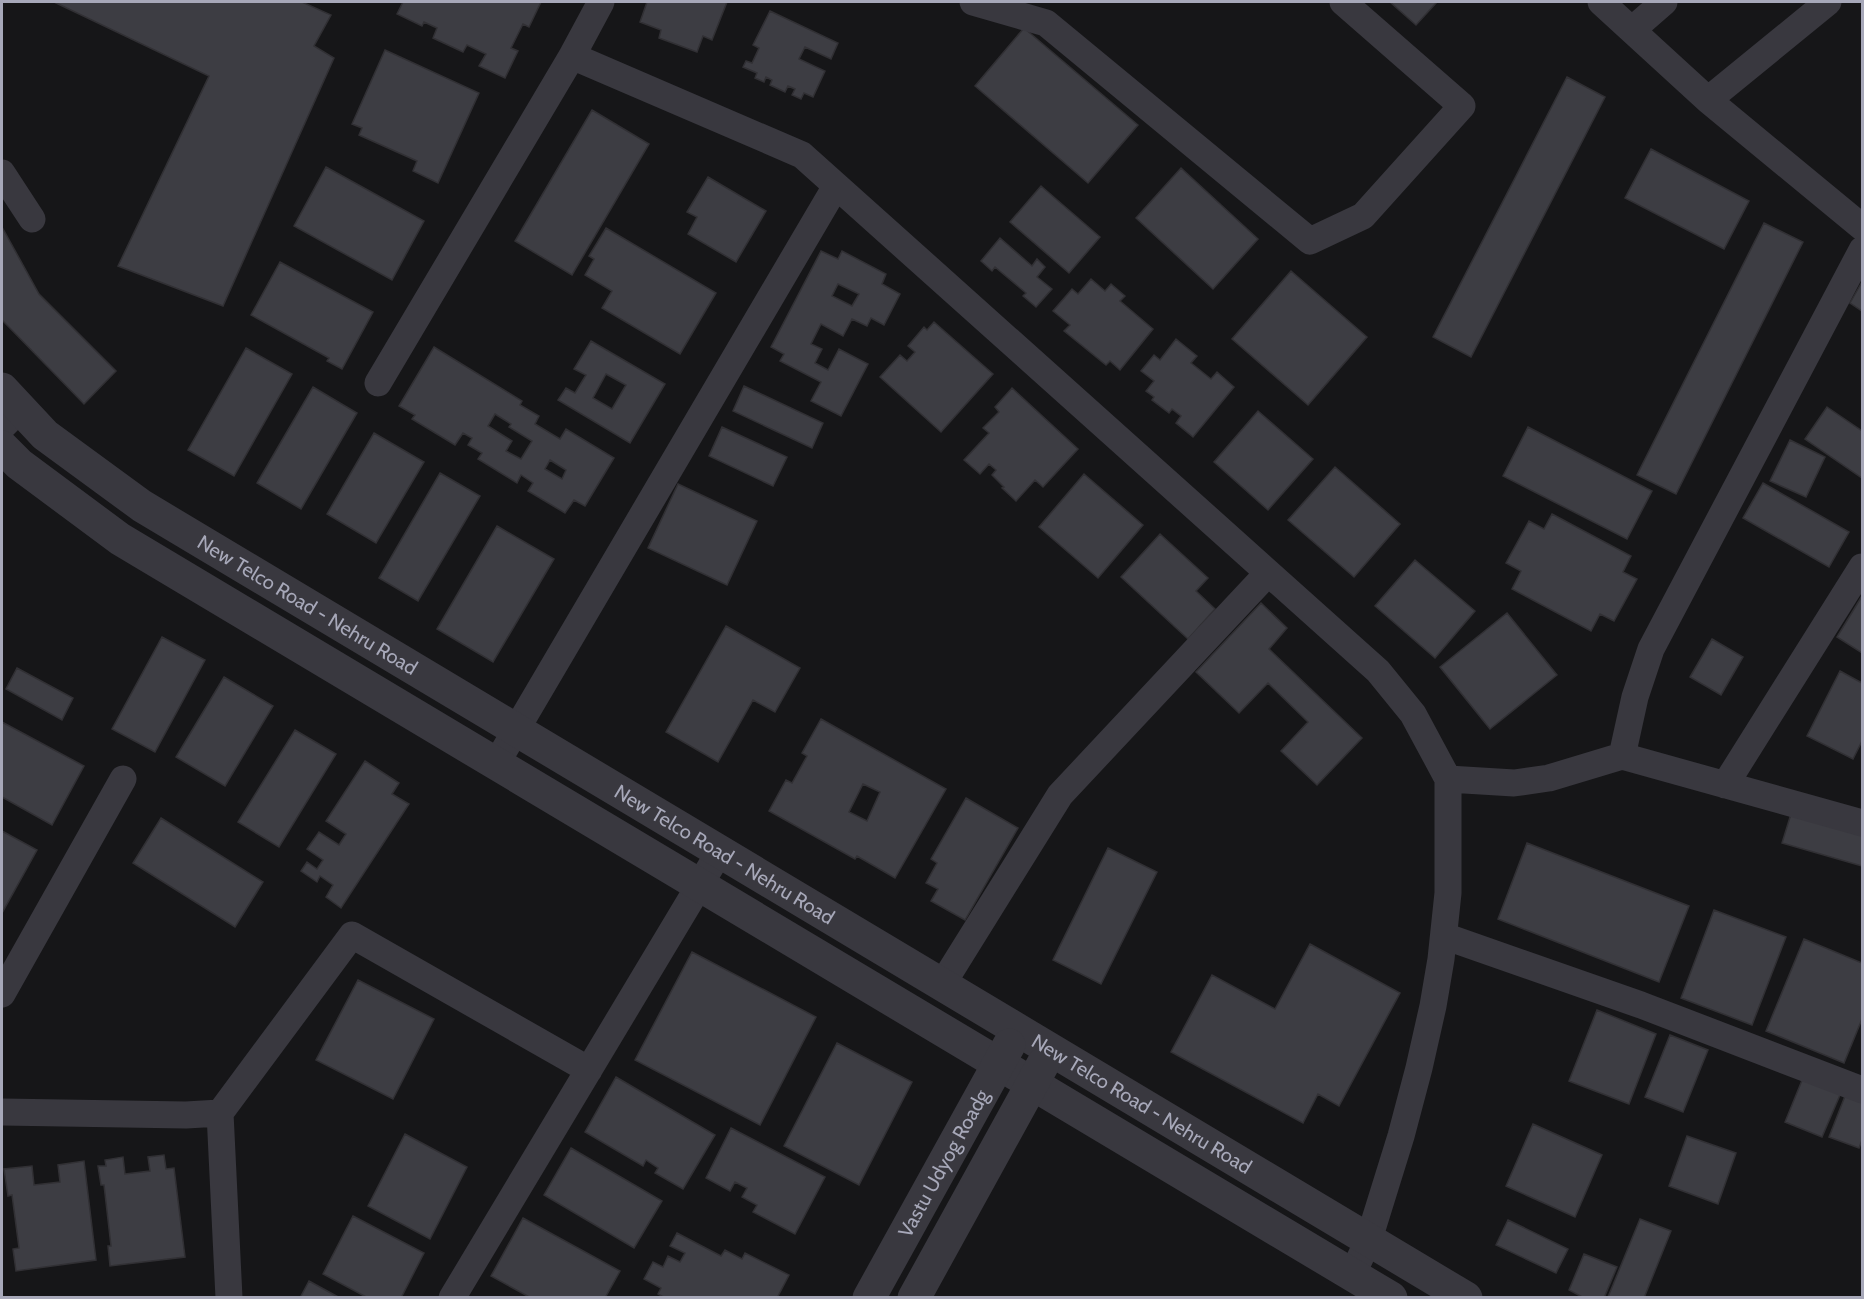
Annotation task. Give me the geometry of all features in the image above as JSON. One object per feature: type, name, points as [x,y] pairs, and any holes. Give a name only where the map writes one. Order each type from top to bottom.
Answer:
[{"type":"street","points":[[378,383],[572,56],[601,2]]},
{"type":"street","points":[[973,2],[1046,23],[1310,241],[1363,216],[1462,106],[1343,2]]},
{"type":"street","points":[[1601,2],[1708,100],[1863,227]]},
{"type":"street","points":[[1633,29],[1664,2]]},
{"type":"street","points":[[1708,100],[1828,2]]},
{"type":"street","points":[[572,56],[802,155],[1378,671],[1413,714],[1448,779],[1448,893],[1444,936],[1433,1006],[1401,1136],[1369,1239],[1352,1275]]},
{"type":"street","points":[[2,173],[32,219]]},
{"type":"street","points":[[496,764],[836,186]]},
{"type":"street","points":[[1622,756],[1635,697],[1651,649],[1863,250]]},
{"type":"street","name":"New Telco Road - Nehru Road","points":[[8,408],[142,506],[943,983],[1466,1298]]},
{"type":"street","name":"New Telco Road - Nehru Road","points":[[2,447],[19,464],[120,539],[1391,1298]]},
{"type":"street","points":[[1725,785],[1863,567]]},
{"type":"street","points":[[943,983],[1060,795],[1268,573]]},
{"type":"street","points":[[1448,779],[1514,783],[1549,778],[1622,756],[1863,823]]},
{"type":"street","points":[[2,994],[123,779]]},
{"type":"street","points":[[452,1298],[720,851]]},
{"type":"street","points":[[229,1298],[220,1113],[352,934],[588,1070]]},
{"type":"street","points":[[1444,936],[1641,1005],[1863,1090]]},
{"type":"street","name":"Vastu Udyog Roadg","points":[[869,1298],[1018,1029]]},
{"type":"street","name":"Vastu Udyog Roadg","points":[[914,1298],[1051,1050]]},
{"type":"street","points":[[2,1112],[186,1115],[220,1113]]},
{"type":"building","points":[[54,2],[302,2],[331,15],[314,46],[334,58],[223,306],[118,266],[209,76]]},
{"type":"building","points":[[403,2],[541,2],[529,27],[523,24],[511,48],[518,51],[505,78],[479,66],[486,54],[467,45],[463,52],[433,38],[437,28],[424,22],[422,26],[397,14]]},
{"type":"building","points":[[647,2],[727,2],[712,40],[703,36],[697,52],[659,38],[661,30],[640,22]]},
{"type":"building","points":[[1390,2],[1437,2],[1416,25]]},
{"type":"building","points":[[770,11],[838,43],[831,59],[805,47],[799,59],[825,71],[813,97],[804,93],[801,99],[792,95],[795,89],[788,86],[785,92],[770,85],[772,80],[766,77],[764,82],[755,78],[757,73],[743,67],[746,61],[752,63],[759,48],[753,45]]},
{"type":"building","points":[[1024,28],[1138,125],[1088,183],[975,86]]},
{"type":"building","points":[[385,50],[479,93],[438,183],[413,171],[417,161],[359,135],[362,128],[352,124]]},
{"type":"building","points":[[1567,77],[1605,97],[1471,357],[1433,337]]},
{"type":"building","points":[[592,110],[649,144],[572,275],[515,241]]},
{"type":"building","points":[[1651,149],[1749,201],[1724,249],[1625,198]]},
{"type":"building","points":[[326,167],[424,221],[392,280],[294,226]]},
{"type":"building","points":[[1181,168],[1258,239],[1213,289],[1136,218]]},
{"type":"building","points":[[708,177],[766,211],[736,262],[688,234],[697,217],[687,212]]},
{"type":"building","points":[[1041,186],[1100,237],[1069,273],[1010,222]]},
{"type":"building","points":[[1764,223],[1803,242],[1676,494],[1637,475]]},
{"type":"building","points":[[2,227],[39,294],[116,371],[84,404],[2,320]]},
{"type":"building","points":[[606,228],[716,293],[680,354],[602,308],[612,291],[585,275],[594,259],[589,256]]},
{"type":"building","points":[[1000,238],[1032,266],[1037,259],[1045,267],[1037,277],[1052,289],[1036,307],[1023,296],[1026,293],[995,267],[992,271],[981,261]]},
{"type":"building","points":[[821,251],[838,259],[842,251],[886,274],[882,284],[900,294],[884,325],[871,318],[867,326],[852,319],[843,336],[821,324],[811,344],[822,349],[815,363],[828,370],[839,349],[868,364],[841,416],[811,401],[821,382],[780,361],[784,354],[771,347]],"holes":[[[838,284],[859,294],[852,306],[832,296]]]},
{"type":"building","points":[[280,262],[373,312],[342,369],[327,361],[329,358],[251,315]]},
{"type":"building","points":[[1291,271],[1367,337],[1308,405],[1232,339]]},
{"type":"building","points":[[1091,279],[1105,291],[1111,284],[1125,296],[1120,301],[1153,329],[1120,370],[1110,361],[1106,365],[1064,331],[1070,325],[1053,311],[1072,289],[1078,294]]},
{"type":"building","points":[[1862,282],[1862,311],[1850,303]]},
{"type":"building","points":[[934,322],[993,374],[941,432],[880,377],[900,355],[907,361],[915,352],[908,346],[924,327],[927,330]]},
{"type":"building","points":[[1176,339],[1197,356],[1191,363],[1211,379],[1217,372],[1234,387],[1193,437],[1176,423],[1181,416],[1172,409],[1169,413],[1152,400],[1154,397],[1146,391],[1154,381],[1141,371],[1154,355],[1160,360]]},
{"type":"building","points":[[591,341],[665,384],[630,443],[558,400],[566,388],[575,393],[586,375],[574,369]],"holes":[[[606,374],[626,385],[612,409],[593,398]]]},
{"type":"building","points":[[434,347],[522,401],[520,405],[539,416],[535,424],[560,439],[566,429],[614,458],[585,506],[574,500],[565,513],[528,491],[533,483],[521,475],[517,483],[478,459],[482,453],[468,445],[472,438],[463,433],[455,445],[412,419],[415,415],[399,406]],"holes":[[[495,414],[511,424],[509,427],[532,441],[521,459],[506,451],[512,441],[488,426]],[[550,460],[566,470],[562,479],[545,469]]]},
{"type":"building","points":[[246,348],[292,374],[234,476],[188,450]]},
{"type":"building","points":[[744,386],[823,423],[812,448],[733,411]]},
{"type":"building","points":[[313,387],[357,413],[301,509],[257,483]]},
{"type":"building","points":[[1012,388],[1078,449],[1043,487],[1035,480],[1016,501],[992,475],[996,470],[989,464],[980,474],[964,460],[989,433],[983,428],[999,412],[995,407]]},
{"type":"building","points":[[1827,407],[1862,431],[1862,478],[1805,439]]},
{"type":"building","points":[[1258,411],[1313,459],[1268,510],[1214,462]]},
{"type":"building","points":[[722,427],[787,457],[773,486],[709,456]]},
{"type":"building","points":[[1528,427],[1652,491],[1627,539],[1503,476]]},
{"type":"building","points":[[374,433],[424,462],[376,543],[327,514]]},
{"type":"building","points":[[1790,440],[1825,457],[1806,497],[1770,481]]},
{"type":"building","points":[[1335,467],[1400,524],[1354,577],[1288,520]]},
{"type":"building","points":[[440,473],[480,496],[418,601],[379,578]]},
{"type":"building","points":[[1084,474],[1143,525],[1098,578],[1039,527]]},
{"type":"building","points":[[1763,483],[1849,532],[1829,567],[1743,518]]},
{"type":"building","points":[[678,484],[757,521],[727,585],[648,548]]},
{"type":"building","points":[[1552,514],[1631,556],[1623,572],[1637,579],[1614,621],[1600,614],[1591,631],[1512,589],[1521,571],[1506,563],[1529,521],[1544,529]]},
{"type":"building","points":[[497,526],[554,559],[493,662],[437,629]]},
{"type":"building","points":[[1160,534],[1208,578],[1196,591],[1215,609],[1188,639],[1121,577]]},
{"type":"building","points":[[1415,560],[1475,611],[1435,658],[1375,606]]},
{"type":"building","points":[[1862,596],[1862,653],[1837,637]]},
{"type":"building","points":[[1261,603],[1287,628],[1269,649],[1362,738],[1317,785],[1281,751],[1308,722],[1268,683],[1239,713],[1196,672]]},
{"type":"building","points":[[1507,613],[1557,675],[1490,729],[1440,667]]},
{"type":"building","points":[[726,626],[800,668],[775,712],[753,700],[718,762],[666,732]]},
{"type":"building","points":[[162,637],[205,660],[155,752],[112,729]]},
{"type":"building","points":[[1712,639],[1743,657],[1721,695],[1690,677]]},
{"type":"building","points":[[17,668],[73,698],[62,720],[6,689]]},
{"type":"building","points":[[1840,671],[1862,683],[1862,741],[1853,759],[1807,736]]},
{"type":"building","points":[[224,677],[273,706],[225,786],[176,757]]},
{"type":"building","points":[[821,719],[946,789],[895,878],[857,856],[855,859],[769,811],[786,780],[792,783],[807,756],[802,753]],"holes":[[[863,784],[880,792],[867,821],[849,812]]]},
{"type":"building","points":[[2,722],[84,766],[52,825],[2,797]]},
{"type":"building","points":[[295,730],[336,754],[279,847],[238,822]]},
{"type":"building","points":[[365,761],[399,783],[392,794],[409,804],[341,908],[326,897],[333,885],[320,876],[317,882],[301,871],[307,862],[317,869],[323,860],[307,849],[319,832],[339,845],[346,834],[326,821]]},
{"type":"building","points":[[966,798],[1018,828],[965,920],[931,901],[938,889],[926,883],[937,863],[931,859]]},
{"type":"building","points":[[1791,814],[1862,835],[1862,866],[1782,843]]},
{"type":"building","points":[[161,818],[263,882],[235,927],[133,863]]},
{"type":"building","points":[[2,831],[37,850],[2,913]]},
{"type":"building","points":[[1527,843],[1689,906],[1659,982],[1498,919]]},
{"type":"building","points":[[1108,848],[1157,872],[1101,984],[1053,960]]},
{"type":"building","points":[[1714,910],[1786,937],[1752,1025],[1681,998]]},
{"type":"building","points":[[1804,939],[1862,963],[1862,1019],[1844,1063],[1766,1031]]},
{"type":"building","points":[[1310,944],[1400,993],[1339,1106],[1318,1094],[1303,1123],[1171,1052],[1212,975],[1275,1009]]},
{"type":"building","points":[[692,952],[816,1017],[760,1125],[635,1060]]},
{"type":"building","points":[[358,980],[434,1019],[393,1099],[316,1060]]},
{"type":"building","points":[[1597,1010],[1656,1034],[1629,1104],[1569,1081]]},
{"type":"building","points":[[1670,1035],[1708,1050],[1683,1112],[1645,1097]]},
{"type":"building","points":[[837,1043],[912,1082],[859,1185],[784,1146]]},
{"type":"building","points":[[1805,1073],[1843,1088],[1822,1137],[1785,1122]]},
{"type":"building","points":[[616,1077],[715,1135],[683,1189],[655,1173],[658,1168],[646,1160],[643,1166],[585,1132]]},
{"type":"building","points":[[1847,1091],[1862,1097],[1862,1140],[1859,1148],[1829,1137]]},
{"type":"building","points":[[1533,1124],[1602,1155],[1575,1217],[1506,1186]]},
{"type":"building","points":[[731,1128],[825,1177],[795,1234],[753,1212],[757,1205],[742,1197],[747,1188],[735,1182],[730,1191],[706,1178]]},
{"type":"building","points":[[405,1134],[467,1167],[430,1239],[368,1206]]},
{"type":"building","points":[[1687,1136],[1736,1153],[1718,1204],[1669,1186]]},
{"type":"building","points":[[571,1148],[662,1201],[634,1248],[544,1195]]},
{"type":"building","points":[[164,1155],[166,1169],[174,1168],[185,1257],[110,1266],[108,1246],[111,1246],[104,1185],[101,1185],[98,1166],[106,1166],[105,1160],[123,1157],[125,1174],[150,1171],[148,1157]]},
{"type":"building","points":[[84,1161],[96,1260],[16,1271],[13,1249],[19,1248],[12,1195],[8,1196],[4,1169],[32,1166],[34,1185],[60,1182],[58,1165]]},
{"type":"building","points":[[353,1216],[424,1253],[401,1298],[368,1298],[323,1274]]},
{"type":"building","points":[[523,1218],[620,1271],[605,1298],[531,1298],[491,1276]]},
{"type":"building","points":[[1640,1219],[1671,1231],[1644,1298],[1609,1298],[1608,1297]]},
{"type":"building","points":[[1508,1220],[1568,1249],[1556,1273],[1496,1245]]},
{"type":"building","points":[[677,1233],[721,1256],[725,1250],[742,1259],[745,1253],[789,1275],[777,1298],[665,1298],[658,1294],[661,1288],[644,1279],[653,1262],[663,1267],[668,1256],[680,1262],[685,1253],[670,1246]]},
{"type":"building","points":[[1584,1254],[1617,1267],[1604,1298],[1584,1298],[1569,1290]]},
{"type":"building","points":[[309,1281],[340,1298],[300,1298]]}]
